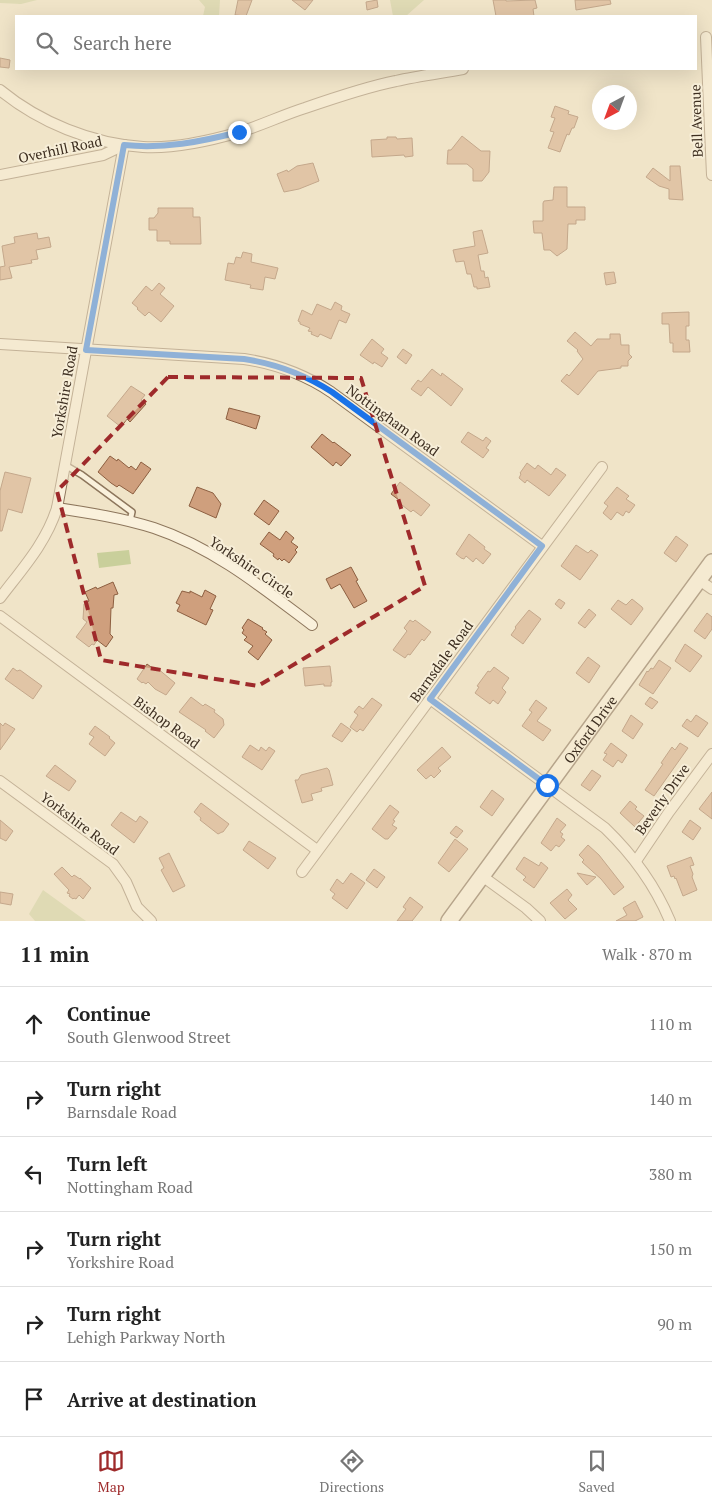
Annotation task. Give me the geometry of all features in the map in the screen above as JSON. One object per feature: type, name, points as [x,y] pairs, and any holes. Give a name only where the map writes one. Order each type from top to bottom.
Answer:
[{"type":"main road","name":"Oxford Drive","points":[[450,921],[547,785],[712,562]]},
{"type":"street","name":"Bell Avenue","points":[[705,37],[712,175]]},
{"type":"street","points":[[0,90],[18,103],[60,126],[97,139],[124,145],[164,147],[215,138],[251,128],[305,108],[394,82],[458,70]]},
{"type":"street","name":"Overhill Road","points":[[0,175],[103,155],[124,145]]},
{"type":"street","name":"Yorkshire Road","points":[[0,598],[39,548],[48,533],[57,508],[124,145]]},
{"type":"street","name":"Nottingham Road","points":[[0,344],[244,359],[272,364],[299,374],[332,392],[542,546]]},
{"type":"street","name":"Barnsdale Road","points":[[302,872],[602,467]]},
{"type":"street","name":"Yorkshire Circle","points":[[57,508],[90,513],[154,528],[210,553],[250,579],[312,626]]},
{"type":"street","points":[[699,580],[712,589]]},
{"type":"street","name":"Bishop Road","points":[[0,616],[317,850]]},
{"type":"street","points":[[430,699],[605,828],[636,861],[654,889],[670,921]]},
{"type":"street","name":"Beverly Drive","points":[[636,861],[712,754]]},
{"type":"street","name":"Yorkshire Road","points":[[0,780],[113,864],[124,879],[137,907],[151,921]]},
{"type":"street","points":[[482,876],[526,908],[540,921]]},
{"type":"lane","points":[[65,465],[82,475],[132,512],[130,522]]},
{"type":"highlighted area","points":[[168,377],[361,378],[425,586],[258,686],[101,660],[57,491]]},
{"type":"green space","points":[[0,0],[37,0],[21,4],[0,3]]},
{"type":"green space","points":[[199,0],[220,0],[219,15],[203,15],[205,7]]},
{"type":"green space","points":[[390,0],[424,0],[407,15],[393,15]]},
{"type":"green space","points":[[129,550],[131,564],[99,568],[97,553]]},
{"type":"green space","points":[[43,890],[86,921],[35,921],[29,914]]},
{"type":"building","points":[[238,0],[252,0],[246,15],[235,15]]},
{"type":"building","points":[[292,0],[313,0],[305,10]]},
{"type":"building","points":[[377,0],[378,7],[367,10],[366,2]]},
{"type":"building","points":[[493,0],[535,0],[537,8],[533,9],[534,15],[496,15]]},
{"type":"building","points":[[575,0],[610,0],[611,4],[576,10]]},
{"type":"building","points":[[0,58],[10,60],[9,68],[0,67]]},
{"type":"building","points":[[555,106],[569,111],[568,114],[578,117],[574,128],[572,128],[569,135],[567,134],[560,152],[548,148],[554,132],[550,131],[555,118],[551,117]]},
{"type":"building","points":[[462,136],[481,151],[490,151],[489,172],[482,181],[473,181],[473,169],[467,164],[447,164],[448,150],[451,150]]},
{"type":"building","points":[[387,137],[396,137],[397,139],[412,138],[413,156],[372,157],[371,140],[387,139]]},
{"type":"building","points":[[313,163],[319,181],[299,189],[284,192],[277,174],[287,170],[288,172],[297,166]]},
{"type":"building","points":[[670,166],[680,166],[683,200],[669,199],[669,189],[659,186],[646,177],[653,168],[670,181]]},
{"type":"building","points":[[554,187],[567,187],[567,207],[585,207],[585,220],[576,220],[576,224],[568,224],[567,249],[557,256],[550,250],[544,250],[542,233],[534,233],[533,221],[543,221],[543,203],[544,201],[553,200]]},
{"type":"building","points":[[158,208],[193,208],[193,217],[200,217],[201,244],[170,244],[170,241],[157,241],[157,230],[149,230],[149,218],[154,218],[158,213]]},
{"type":"building","points":[[482,230],[488,253],[478,255],[481,271],[484,271],[485,278],[488,277],[490,287],[477,289],[477,287],[474,287],[471,274],[467,274],[464,261],[456,262],[453,250],[475,246],[473,232]]},
{"type":"building","points":[[37,233],[38,239],[49,237],[51,247],[36,250],[38,259],[31,260],[32,263],[9,267],[12,278],[0,280],[0,267],[5,266],[2,246],[15,243],[14,237]]},
{"type":"building","points":[[243,252],[252,254],[251,262],[278,268],[275,279],[265,277],[263,290],[250,288],[251,285],[225,280],[228,263],[234,264],[236,257],[241,258]]},
{"type":"building","points":[[614,272],[616,283],[606,285],[604,273]]},
{"type":"building","points":[[159,283],[165,288],[160,294],[174,306],[161,322],[149,312],[145,316],[132,303],[146,286],[152,291]]},
{"type":"building","points":[[335,302],[342,306],[341,310],[350,314],[346,323],[339,320],[331,339],[320,334],[318,337],[311,334],[312,332],[308,331],[310,328],[300,324],[298,321],[302,310],[312,315],[317,304],[331,310]]},
{"type":"building","points":[[689,312],[686,340],[689,340],[690,352],[673,352],[673,343],[670,343],[669,324],[662,324],[662,313]]},
{"type":"building","points":[[575,332],[591,346],[597,339],[610,339],[610,334],[620,334],[621,345],[629,345],[629,354],[632,357],[628,361],[628,366],[598,371],[578,395],[561,381],[567,374],[569,376],[583,359],[578,350],[567,341]]},
{"type":"building","points":[[372,339],[384,349],[381,353],[388,358],[382,367],[374,362],[373,364],[360,355]]},
{"type":"building","points":[[403,349],[412,355],[406,364],[397,357]]},
{"type":"building","points":[[432,369],[441,376],[442,373],[463,389],[451,406],[428,387],[421,396],[411,389],[418,380],[421,382]]},
{"type":"building","points":[[131,386],[145,395],[141,400],[146,404],[130,422],[127,419],[121,427],[107,416]]},
{"type":"building","points":[[229,408],[260,416],[256,429],[226,419]]},
{"type":"building","points":[[468,432],[483,441],[486,437],[491,441],[486,448],[489,450],[483,458],[461,442]]},
{"type":"building","points":[[322,434],[351,455],[341,466],[336,462],[333,466],[311,447]]},
{"type":"building","points":[[110,456],[117,461],[118,459],[129,468],[131,466],[136,470],[141,462],[151,469],[133,494],[119,485],[117,487],[98,472]]},
{"type":"building","points":[[527,463],[535,469],[538,465],[551,475],[556,468],[566,475],[549,496],[527,480],[525,483],[519,478]]},
{"type":"building","points":[[5,472],[31,478],[22,513],[8,509],[2,531],[0,531],[0,491]]},
{"type":"building","points":[[400,482],[430,505],[421,516],[413,510],[411,512],[391,494]]},
{"type":"building","points":[[197,487],[213,493],[221,504],[216,518],[189,506]]},
{"type":"building","points":[[617,487],[629,496],[626,499],[635,505],[629,513],[626,511],[623,516],[617,512],[611,520],[603,513],[608,506],[604,503]]},
{"type":"building","points":[[264,500],[279,511],[269,525],[254,514]]},
{"type":"building","points":[[286,531],[294,538],[291,542],[298,547],[295,550],[297,552],[289,563],[284,559],[282,561],[279,558],[278,560],[273,556],[274,554],[260,544],[269,532],[280,540]]},
{"type":"building","points":[[469,534],[491,554],[483,564],[476,558],[473,562],[466,556],[464,559],[456,554]]},
{"type":"building","points":[[676,536],[688,545],[676,562],[664,553]]},
{"type":"building","points":[[576,545],[588,553],[591,550],[598,555],[580,580],[561,566]]},
{"type":"building","points":[[351,567],[367,601],[354,608],[340,584],[331,589],[326,579]]},
{"type":"building","points":[[113,582],[118,594],[114,595],[113,608],[111,608],[110,634],[113,637],[106,647],[97,640],[94,645],[92,644],[89,647],[76,637],[87,622],[83,619],[84,604],[89,601],[85,592]]},
{"type":"building","points":[[205,590],[216,596],[210,609],[213,610],[206,625],[177,611],[180,605],[176,603],[182,591],[190,593],[190,591],[202,597]]},
{"type":"building","points":[[559,599],[565,603],[561,609],[555,604]]},
{"type":"building","points":[[632,599],[643,609],[631,625],[611,609],[618,600],[626,605]]},
{"type":"building","points":[[589,609],[596,615],[585,628],[578,623]]},
{"type":"building","points":[[529,610],[541,619],[523,644],[511,635]]},
{"type":"building","points":[[707,613],[712,617],[712,629],[705,639],[694,631]]},
{"type":"building","points":[[248,619],[263,628],[267,632],[265,634],[272,640],[258,660],[248,652],[253,646],[244,640],[247,637],[242,633],[244,630],[242,628]]},
{"type":"building","points":[[410,620],[413,622],[415,620],[431,632],[405,658],[393,650],[407,631],[404,628]]},
{"type":"building","points":[[685,644],[702,656],[690,672],[675,661]]},
{"type":"building","points":[[588,657],[600,666],[589,683],[576,673]]},
{"type":"building","points":[[659,660],[671,668],[653,694],[639,685],[647,671],[651,668],[653,669]]},
{"type":"building","points":[[147,664],[155,670],[157,668],[175,683],[166,695],[155,689],[148,682],[146,684],[142,683],[137,679]]},
{"type":"building","points":[[330,666],[331,686],[324,686],[324,684],[305,686],[303,668]]},
{"type":"building","points":[[494,667],[509,678],[502,688],[506,692],[498,704],[493,700],[490,704],[475,693],[479,687],[477,686],[488,671],[490,672]]},
{"type":"building","points":[[13,668],[17,671],[20,670],[42,686],[33,699],[5,679]]},
{"type":"building","points":[[191,697],[203,706],[205,704],[215,710],[214,712],[223,719],[224,725],[214,738],[206,730],[179,712]]},
{"type":"building","points":[[650,697],[658,702],[652,709],[645,704]]},
{"type":"building","points":[[372,698],[382,705],[363,731],[360,729],[357,732],[350,727],[358,715],[354,712],[359,706],[363,709]]},
{"type":"building","points":[[536,700],[547,708],[537,721],[551,730],[543,741],[522,726],[532,712],[529,710]]},
{"type":"building","points":[[631,715],[643,724],[633,739],[622,731]]},
{"type":"building","points":[[696,715],[708,723],[698,737],[682,726],[687,719],[691,722]]},
{"type":"building","points":[[0,723],[3,726],[5,723],[15,729],[0,750]]},
{"type":"building","points":[[341,723],[351,730],[342,742],[332,736]]},
{"type":"building","points":[[95,726],[115,743],[105,756],[89,744],[94,737],[89,734]]},
{"type":"building","points":[[611,743],[627,755],[622,763],[618,760],[613,767],[603,760],[607,754],[604,753]]},
{"type":"building","points":[[680,743],[688,748],[654,796],[645,790],[672,747],[675,750]]},
{"type":"building","points":[[250,745],[259,751],[261,747],[266,751],[269,747],[275,751],[262,770],[242,757]]},
{"type":"building","points":[[442,747],[451,757],[438,768],[441,771],[434,778],[431,775],[426,779],[417,770]]},
{"type":"building","points":[[55,765],[76,781],[69,791],[46,776]]},
{"type":"building","points":[[327,768],[333,785],[321,788],[322,791],[311,794],[313,800],[302,803],[295,780],[298,780],[301,775]]},
{"type":"building","points":[[592,770],[601,776],[590,791],[581,785]]},
{"type":"building","points":[[492,790],[504,799],[492,816],[480,807]]},
{"type":"building","points":[[712,792],[712,819],[699,809]]},
{"type":"building","points":[[630,801],[637,807],[635,809],[644,816],[635,827],[620,813]]},
{"type":"building","points":[[201,803],[229,824],[223,832],[218,834],[200,820],[201,818],[194,812]]},
{"type":"building","points":[[390,805],[399,812],[392,825],[397,828],[388,839],[385,839],[372,829]]},
{"type":"building","points":[[121,812],[136,822],[140,816],[148,822],[134,843],[111,825]]},
{"type":"building","points":[[557,818],[566,825],[560,832],[563,834],[561,837],[565,840],[559,847],[556,845],[551,851],[541,843]]},
{"type":"building","points":[[0,820],[13,831],[6,841],[0,838]]},
{"type":"building","points":[[690,820],[701,828],[693,840],[682,832]]},
{"type":"building","points":[[456,826],[463,831],[457,838],[450,833]]},
{"type":"building","points":[[455,839],[468,849],[449,872],[438,863]]},
{"type":"building","points":[[249,841],[276,858],[268,869],[243,850]]},
{"type":"building","points":[[588,845],[599,855],[624,887],[614,895],[601,879],[582,862],[584,860],[579,855]]},
{"type":"building","points":[[169,853],[185,886],[173,892],[161,870],[164,868],[159,858]]},
{"type":"building","points":[[524,857],[539,866],[541,862],[548,868],[534,888],[523,880],[526,877],[516,869]]},
{"type":"building","points":[[691,857],[694,865],[690,866],[693,874],[692,877],[697,890],[683,896],[676,878],[674,876],[671,877],[667,866]]},
{"type":"building","points":[[62,867],[72,877],[74,875],[80,878],[91,888],[83,899],[79,895],[76,899],[69,896],[70,894],[67,893],[69,890],[54,874]]},
{"type":"building","points":[[374,869],[385,877],[377,888],[366,880]]},
{"type":"building","points":[[351,873],[365,883],[347,909],[332,898],[335,894],[330,890],[337,879],[343,884]]},
{"type":"building","points":[[577,873],[596,877],[587,885]]},
{"type":"building","points":[[567,889],[572,895],[568,900],[577,909],[565,919],[550,903]]},
{"type":"building","points":[[0,892],[13,894],[11,905],[0,903]]},
{"type":"building","points":[[410,897],[423,907],[412,921],[397,921],[406,909],[403,907]]},
{"type":"building","points":[[635,901],[643,917],[635,921],[616,921],[627,915],[623,908]]},
{"type":"route","points":[[239,132],[184,145],[144,147],[124,145],[86,350],[244,359],[263,362],[299,374],[332,392],[542,546],[430,699],[547,785]]}]
